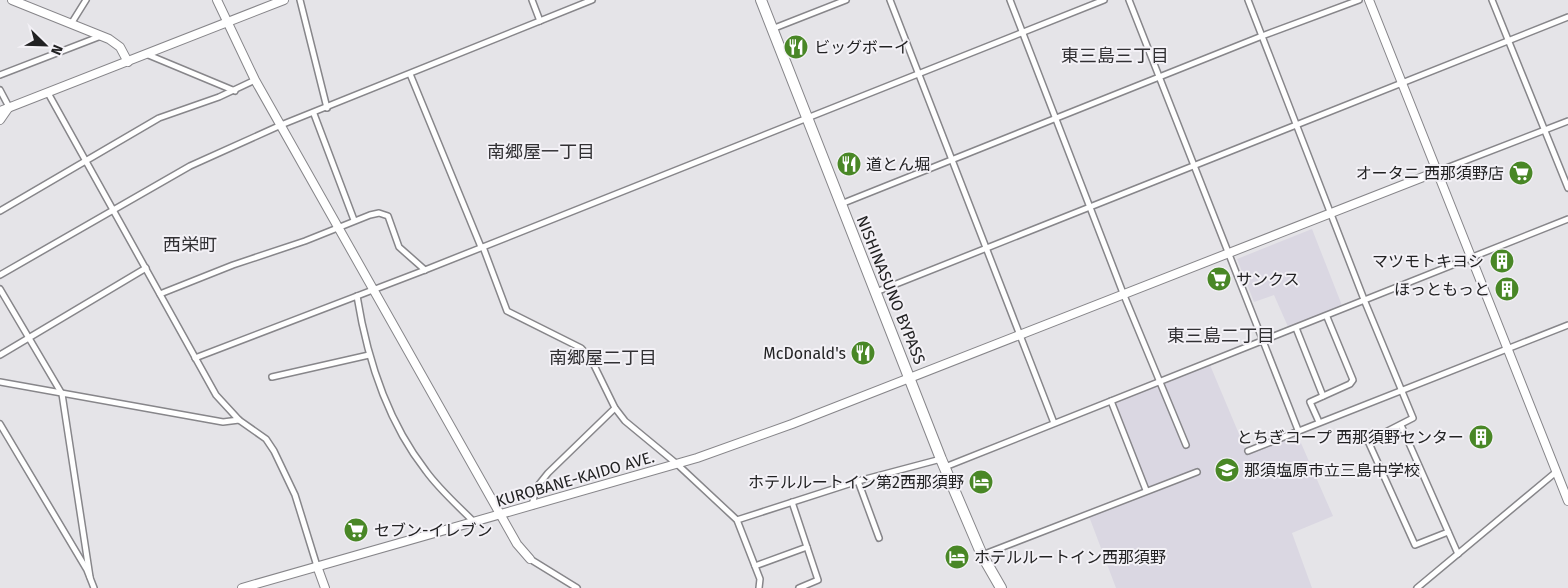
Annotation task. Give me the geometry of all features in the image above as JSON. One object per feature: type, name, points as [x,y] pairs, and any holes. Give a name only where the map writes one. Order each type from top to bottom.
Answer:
[{"type":"highway","name":"NISHINASUNO BYPASS","points":[[760,0],[943,463],[982,554],[1001,588]]},
{"type":"street","points":[[12,0],[102,36],[120,47],[128,62]]},
{"type":"street","points":[[71,24],[86,0]]},
{"type":"street","points":[[217,0],[255,80],[521,549],[530,559],[577,588]]},
{"type":"street","points":[[0,111],[128,62],[226,21],[284,0]]},
{"type":"street","points":[[300,0],[327,108]]},
{"type":"street","points":[[532,0],[540,21]]},
{"type":"street","points":[[0,275],[190,166],[281,126],[592,0]]},
{"type":"street","points":[[772,29],[846,0]]},
{"type":"street","points":[[890,0],[1054,423]]},
{"type":"street","points":[[1010,0],[1123,293],[1186,445]]},
{"type":"street","points":[[195,358],[426,270],[1104,0]]},
{"type":"street","points":[[1129,0],[1298,430]]},
{"type":"street","points":[[1248,0],[1365,302],[1413,418],[1368,441],[1415,545],[1448,532]]},
{"type":"street","points":[[841,204],[1262,36],[1359,0]]},
{"type":"street","points":[[1369,0],[1556,472],[1566,489],[1568,501]]},
{"type":"street","points":[[1492,0],[1568,188]]},
{"type":"street","points":[[876,292],[1568,17]]},
{"type":"street","points":[[0,75],[102,36]]},
{"type":"street","points":[[146,54],[235,90]]},
{"type":"street","points":[[410,74],[507,311],[581,348],[591,359],[615,408],[646,440],[677,464],[737,520],[760,579],[759,588]]},
{"type":"street","points":[[0,211],[159,118],[235,90],[255,80]]},
{"type":"street","points":[[0,90],[9,107]]},
{"type":"street","points":[[48,92],[216,395],[239,420],[266,439],[274,451],[294,495],[325,588]]},
{"type":"street","points":[[0,120],[9,107]]},
{"type":"street","points":[[314,114],[354,220]]},
{"type":"street","points":[[1436,172],[1568,121]]},
{"type":"street","name":"KUROBANE-KAIDO AVE.","points":[[242,588],[677,464],[774,431],[1436,172]]},
{"type":"street","points":[[160,294],[233,265],[305,241],[354,220],[379,212],[385,213],[399,247],[426,270]]},
{"type":"street","points":[[737,520],[858,481],[943,463],[1054,423],[1365,302],[1568,219]]},
{"type":"street","points":[[0,354],[146,268]]},
{"type":"street","points":[[0,289],[30,336],[62,394],[90,577]]},
{"type":"street","points":[[357,296],[369,354],[391,414],[416,458],[427,473],[473,521]]},
{"type":"street","points":[[1319,422],[1310,402],[1350,384],[1352,380],[1327,317]]},
{"type":"street","points":[[1248,451],[1401,389],[1568,325]]},
{"type":"street","points":[[1296,328],[1323,396]]},
{"type":"street","points":[[272,377],[369,354]]},
{"type":"street","points":[[0,382],[222,422],[239,420]]},
{"type":"street","points":[[1111,401],[1146,490]]},
{"type":"street","points":[[532,506],[536,488],[548,473],[615,408]]},
{"type":"street","points":[[0,424],[90,577],[94,588]]},
{"type":"street","points":[[1401,425],[1458,554]]},
{"type":"street","points":[[982,554],[1197,472]]},
{"type":"street","points":[[1417,588],[1556,472]]},
{"type":"street","points":[[858,481],[879,538]]},
{"type":"street","points":[[792,502],[818,580],[799,588]]},
{"type":"street","points":[[755,566],[807,547]]},
{"type":"shaded area","points":[[1312,229],[1343,308],[1289,329],[1274,295],[1254,302],[1237,259]]},
{"type":"shaded area","name":"那須塩原市立三島中学校","points":[[1210,365],[1247,453],[1297,434],[1333,516],[1292,533],[1312,588],[1116,588],[1087,511],[1148,486],[1114,402]]},
{"type":"place","name":"ビッグボーイ","points":[[796,47]]},
{"type":"place","name":"道とん堀","points":[[849,164]]},
{"type":"place","name":"オータニ 西那須野店","points":[[1521,173]]},
{"type":"place","name":"マツモトキヨシ","points":[[1502,261]]},
{"type":"place","name":"サンクス","points":[[1219,279]]},
{"type":"place","name":"ほっともっと","points":[[1507,289]]},
{"type":"place","name":"McDonald's","points":[[863,353]]},
{"type":"place","name":"とちぎコープ 西那須野センター","points":[[1481,437]]},
{"type":"place","name":"那須塩原市立三島中学校","points":[[1227,470]]},
{"type":"place","name":"ホテルルートイン第2西那須野","points":[[981,482]]},
{"type":"place","name":"セブン-イレブン","points":[[356,530]]},
{"type":"place","name":"ホテルルートイン西那須野","points":[[957,557]]},
{"type":"district","name":"東三島三丁目","points":[[1115,56]]},
{"type":"district","name":"南郷屋一丁目","points":[[541,152]]},
{"type":"district","name":"西栄町","points":[[190,245]]},
{"type":"district","name":"東三島二丁目","points":[[1221,336]]},
{"type":"district","name":"南郷屋二丁目","points":[[603,358]]}]
